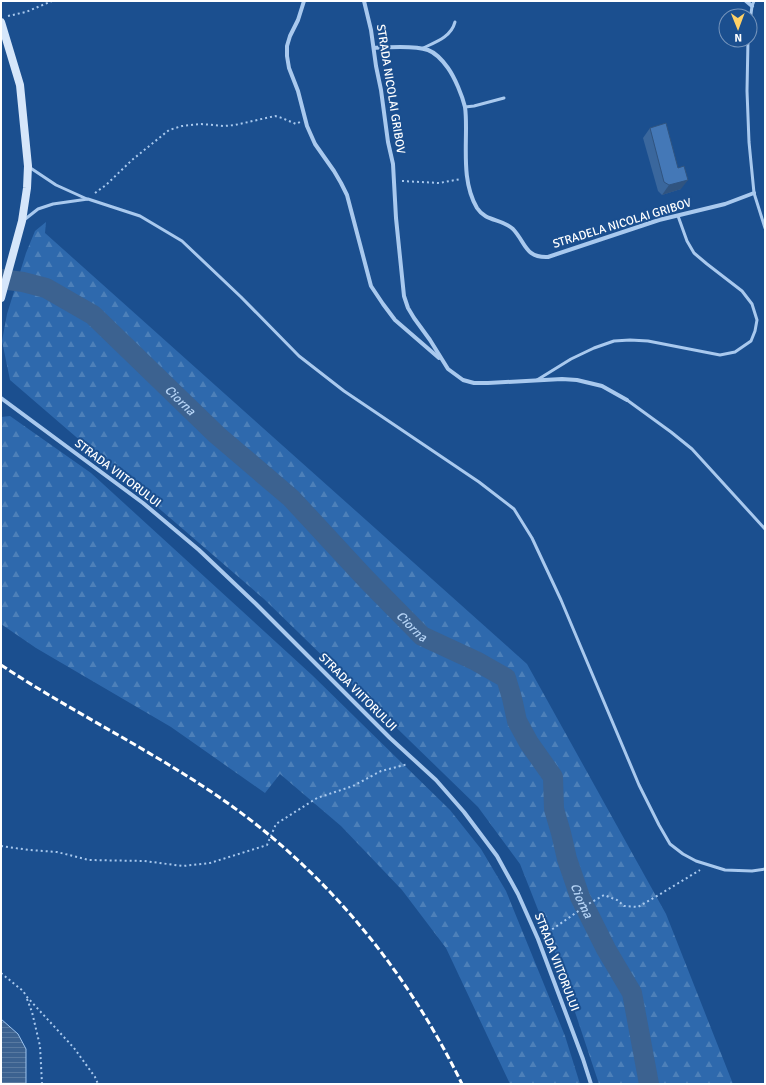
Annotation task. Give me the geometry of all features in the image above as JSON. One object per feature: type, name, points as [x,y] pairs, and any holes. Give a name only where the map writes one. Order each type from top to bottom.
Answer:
[{"type":"main road","points":[[1,297],[22,221],[27,188],[28,166],[20,85],[4,19]]},
{"type":"street","points":[[304,1],[298,20],[288,41],[287,51],[289,68],[298,91],[307,126],[315,144],[334,171],[347,195],[372,286],[395,320],[442,361]]},
{"type":"street","name":"STRADA NICOLAI GRIBOV","points":[[364,1],[372,30],[393,164],[396,218],[404,296],[408,308],[430,340],[442,361],[448,369],[463,380],[474,383],[562,379],[577,380],[602,386],[628,400]]},
{"type":"street","points":[[746,1],[753,3]]},
{"type":"street","name":"STRADELA NICOLAI GRIBOV","points":[[374,48],[423,48],[432,51],[445,63],[456,82],[465,106],[467,177],[474,201],[484,216],[508,225],[534,255],[548,257],[659,220],[725,204],[754,193]]},
{"type":"street","name":"STRADA VIITORULUI","points":[[1,398],[143,503],[199,550],[256,604],[390,738],[436,780],[464,812],[497,856],[518,894],[538,940],[591,1084]]},
{"type":"lane","points":[[423,48],[436,42],[449,33],[454,27],[455,22]]},
{"type":"lane","points":[[748,48],[748,134],[754,193],[765,228]]},
{"type":"lane","points":[[465,106],[474,106],[504,98]]},
{"type":"lane","points":[[28,166],[56,185],[88,199],[140,216],[182,241],[241,297],[299,356],[344,391],[479,482],[514,509],[532,538],[561,600],[639,785],[658,825],[670,844],[683,854],[707,865],[725,870],[752,872],[765,869]]},
{"type":"lane","points":[[22,221],[38,209],[53,204],[88,199]]},
{"type":"lane","points":[[537,380],[594,348],[614,341],[648,341],[720,355],[735,352],[751,341],[757,320],[752,304],[742,291],[694,253],[687,241],[678,216]]},
{"type":"lane","name":"STRADA NICOLAI GRIBOV","points":[[628,400],[671,432],[692,450],[765,529]]},
{"type":"path","points":[[4,19],[52,1]]},
{"type":"path","points":[[88,199],[169,130],[182,126],[201,124],[224,126],[275,116],[296,124],[306,120]]},
{"type":"path","points":[[394,181],[439,183],[459,180],[467,177]]},
{"type":"path","points":[[1,846],[57,852],[89,860],[144,861],[184,866],[210,863],[267,846],[276,824],[316,798],[353,786],[381,772],[415,762]]},
{"type":"path","points":[[538,940],[590,903],[604,896],[617,900],[624,906],[638,907],[707,865]]},
{"type":"path","points":[[1,973],[23,991],[74,1048],[95,1077],[98,1084]]},
{"type":"path","points":[[27,997],[40,1046],[42,1084]]},
{"type":"green space","points":[[46,222],[45,233],[527,664],[666,914],[733,1084],[599,1084],[557,958],[520,864],[478,807],[264,599],[10,380],[2,341],[7,314],[26,253],[35,231]]},
{"type":"green space","points":[[10,416],[91,473],[312,675],[450,810],[481,849],[506,891],[565,1036],[580,1084],[510,1084],[446,948],[402,890],[341,826],[280,774],[265,793],[171,727],[36,648],[1,624],[1,417]]},
{"type":"shaded area","points":[[1,1019],[18,1034],[26,1049],[26,1084],[1,1084]]},
{"type":"building","points":[[666,123],[678,168],[684,166],[688,180],[669,185],[664,182],[650,128]]},
{"type":"waterway","name":"Ciorna","points":[[1,279],[23,282],[46,288],[93,315],[217,435],[291,498],[366,579],[422,636],[476,661],[506,678],[517,721],[529,743],[553,777],[554,809],[567,859],[580,897],[606,949],[632,993],[649,1084]]},
{"type":"railway","points":[[1,665],[55,699],[192,779],[258,826],[294,856],[328,890],[359,925],[388,962],[415,1001],[440,1042],[462,1084]]}]
